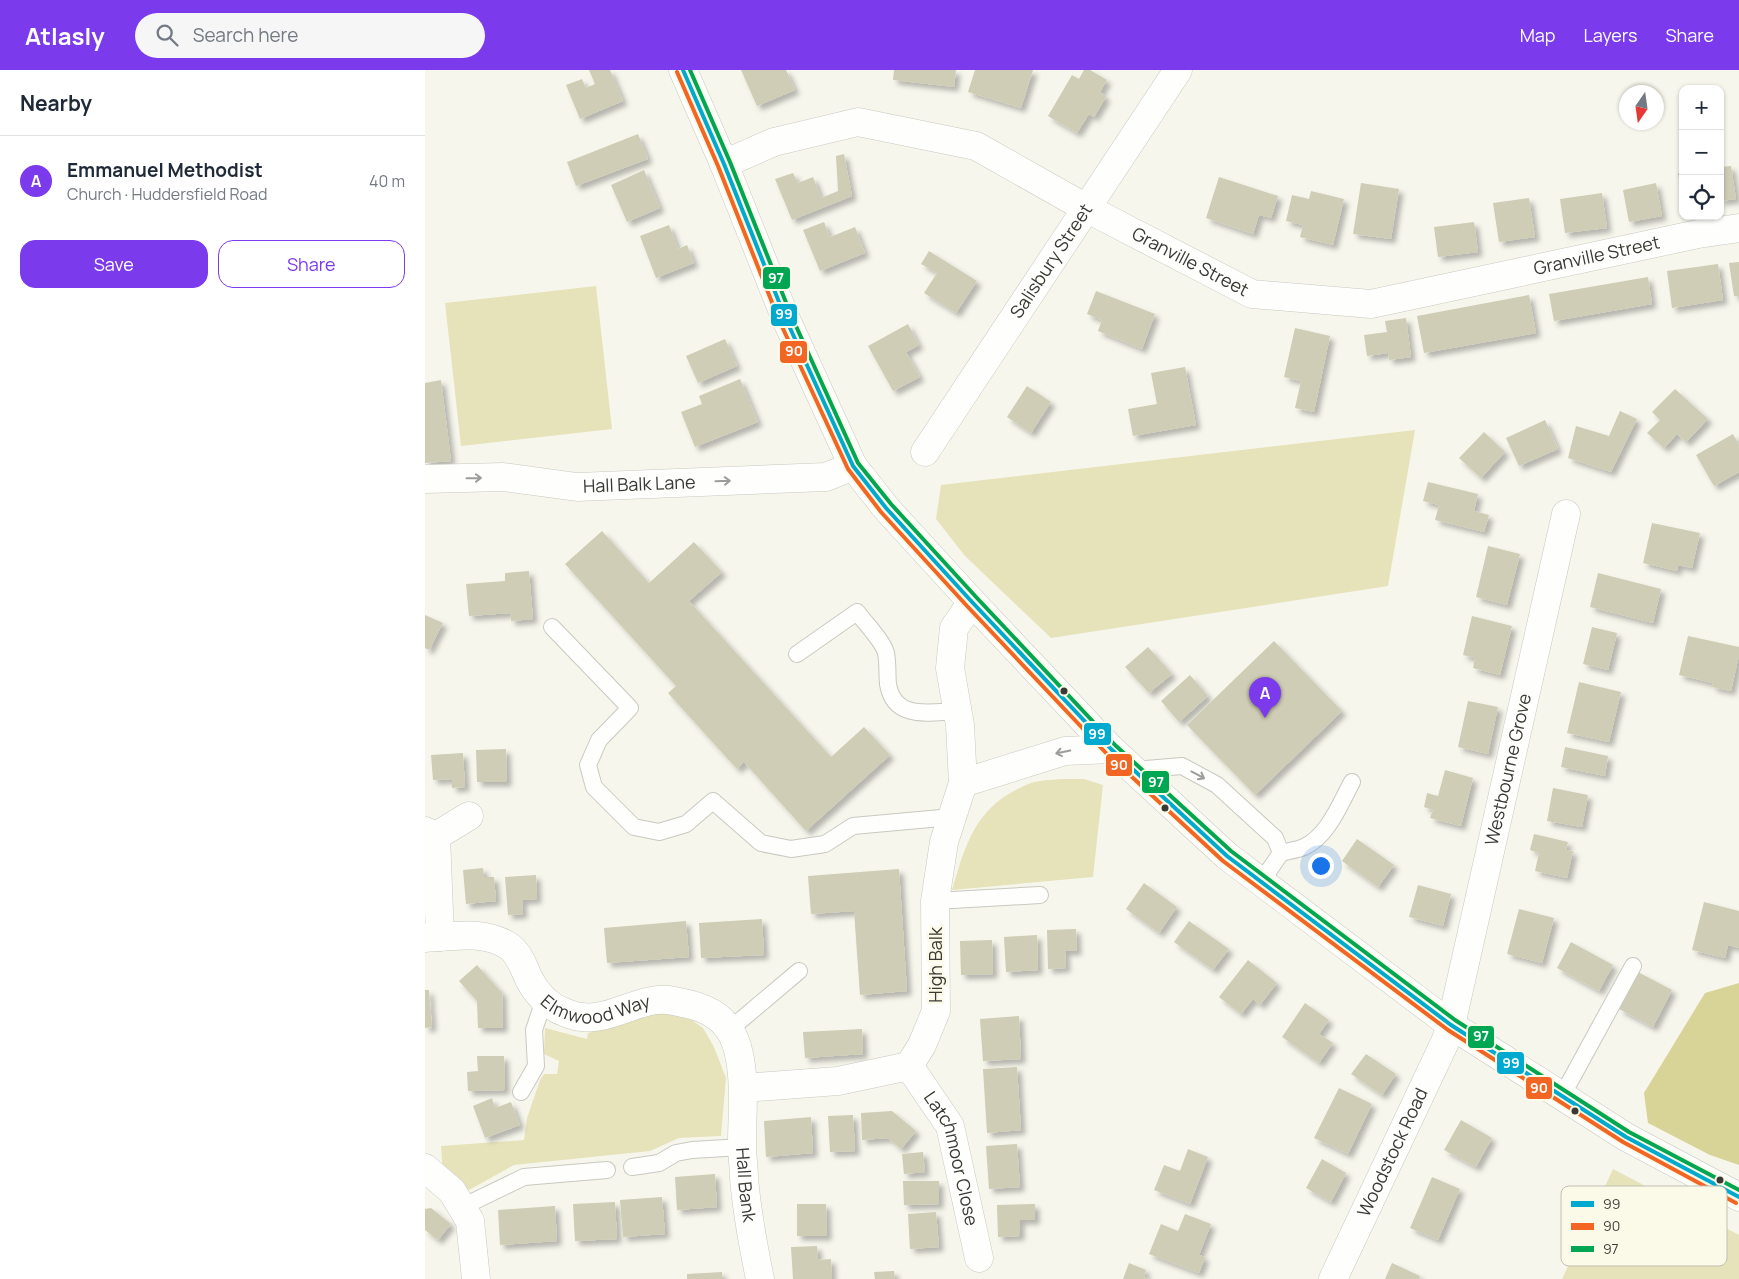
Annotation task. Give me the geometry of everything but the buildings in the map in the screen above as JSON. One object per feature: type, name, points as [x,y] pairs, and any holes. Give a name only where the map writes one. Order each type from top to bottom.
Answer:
[{"type":"main road","points":[[683,70],[724,164],[785,317],[853,466],[886,508],[972,602],[1111,749],[1227,856],[1451,1025],[1626,1137],[1720,1186]]},
{"type":"main road","name":"Salisbury Street","points":[[925,452],[1178,70]]},
{"type":"main road","name":"Granville Street","points":[[724,164],[774,142],[858,122],[975,146],[1086,208],[1252,294],[1371,304],[1698,234],[1739,228]]},
{"type":"main road","name":"Hall Balk Lane","points":[[425,479],[503,477],[577,487],[825,477],[853,466]]},
{"type":"main road","name":"Westbourne Grove","points":[[1451,1025],[1566,514]]},
{"type":"main road","name":"High Balk","points":[[909,1066],[923,1045],[937,1011],[935,901],[944,842],[963,783],[960,725],[950,668],[954,628],[972,602]]},
{"type":"main road","points":[[963,783],[1065,751],[1111,749]]},
{"type":"main road","points":[[433,937],[431,833],[469,816]]},
{"type":"main road","name":"Elmwood Way","points":[[433,937],[471,935],[492,939],[510,948],[521,960],[530,981],[544,1000],[562,1012],[583,1018],[609,1014],[645,1001],[671,1000],[713,1012],[729,1030],[737,1048],[743,1088]]},
{"type":"main road","name":"Woodstock Road","points":[[1333,1279],[1445,1042],[1451,1025]]},
{"type":"main road","points":[[743,1088],[838,1081],[909,1066]]},
{"type":"main road","name":"Latchmoor Close","points":[[909,1066],[951,1126],[979,1258]]},
{"type":"main road","name":"Hall Bank","points":[[743,1088],[742,1147],[749,1229],[760,1279]]},
{"type":"main road","points":[[425,1168],[452,1191],[470,1221],[476,1279]]},
{"type":"main road","points":[[1727,1190],[1739,1196]]},
{"type":"lane","points":[[797,654],[857,612],[886,652],[890,695],[897,704],[917,713],[957,711]]},
{"type":"lane","points":[[552,626],[629,708],[599,740],[588,765],[594,787],[634,827],[659,832],[686,824],[713,802],[761,843],[791,849],[825,844],[853,826],[952,817]]},
{"type":"lane","points":[[1134,770],[1182,766],[1217,785],[1275,838],[1281,853]]},
{"type":"lane","points":[[1261,882],[1281,853],[1303,848],[1315,840],[1330,822],[1352,782]]},
{"type":"lane","points":[[935,901],[1040,895]]},
{"type":"lane","points":[[1562,1096],[1633,966]]},
{"type":"lane","points":[[729,1030],[799,971]]},
{"type":"lane","points":[[521,1092],[536,1066],[534,1030],[544,1000]]},
{"type":"lane","points":[[632,1167],[659,1163],[676,1153],[692,1150],[742,1147]]},
{"type":"lane","points":[[462,1207],[524,1177],[607,1170]]},
{"type":"shaded area","points":[[596,286],[612,429],[461,446],[445,303]]},
{"type":"shaded area","points":[[1415,430],[1388,586],[1051,638],[965,556],[936,519],[941,485]]},
{"type":"shaded area","points":[[1061,779],[1084,779],[1103,785],[1093,877],[952,890],[969,839],[986,813],[998,801],[1031,783]]},
{"type":"shaded area","points":[[1739,983],[1739,1165],[1710,1155],[1648,1123],[1644,1093],[1705,993]]},
{"type":"shaded area","points":[[667,1010],[686,1016],[703,1028],[714,1047],[726,1078],[721,1136],[679,1138],[650,1151],[514,1165],[469,1190],[443,1174],[441,1146],[524,1140],[527,1118],[540,1080],[544,1074],[557,1074],[559,1061],[544,1054],[545,1028],[587,1039],[588,1033]]},
{"type":"shaded area","points":[[1613,1169],[1645,1186],[1605,1186]]},
{"type":"shaded area","points":[[1727,1229],[1739,1235],[1739,1279],[1562,1279],[1568,1266],[1727,1266]]},
{"type":"transit line","name":"99","points":[[683,70],[724,164],[785,317],[853,466],[886,508],[972,602],[1111,749],[1227,856],[1451,1025],[1626,1137],[1718,1186]]},
{"type":"transit line","name":"97","points":[[690,70],[730,162],[791,315],[858,463],[891,504],[977,598],[1115,745],[1231,851],[1455,1020],[1629,1132],[1739,1190]]},
{"type":"transit line","name":"90","points":[[677,72],[718,166],[779,320],[848,469],[881,512],[967,606],[1106,753],[1223,861],[1448,1030],[1623,1142],[1705,1186]]},
{"type":"transit line","name":"99","points":[[1727,1191],[1739,1197]]},
{"type":"transit line","name":"90","points":[[1727,1198],[1736,1203]]},
{"type":"place","name":"Emmanuel Methodist","points":[[1265,718]]}]
